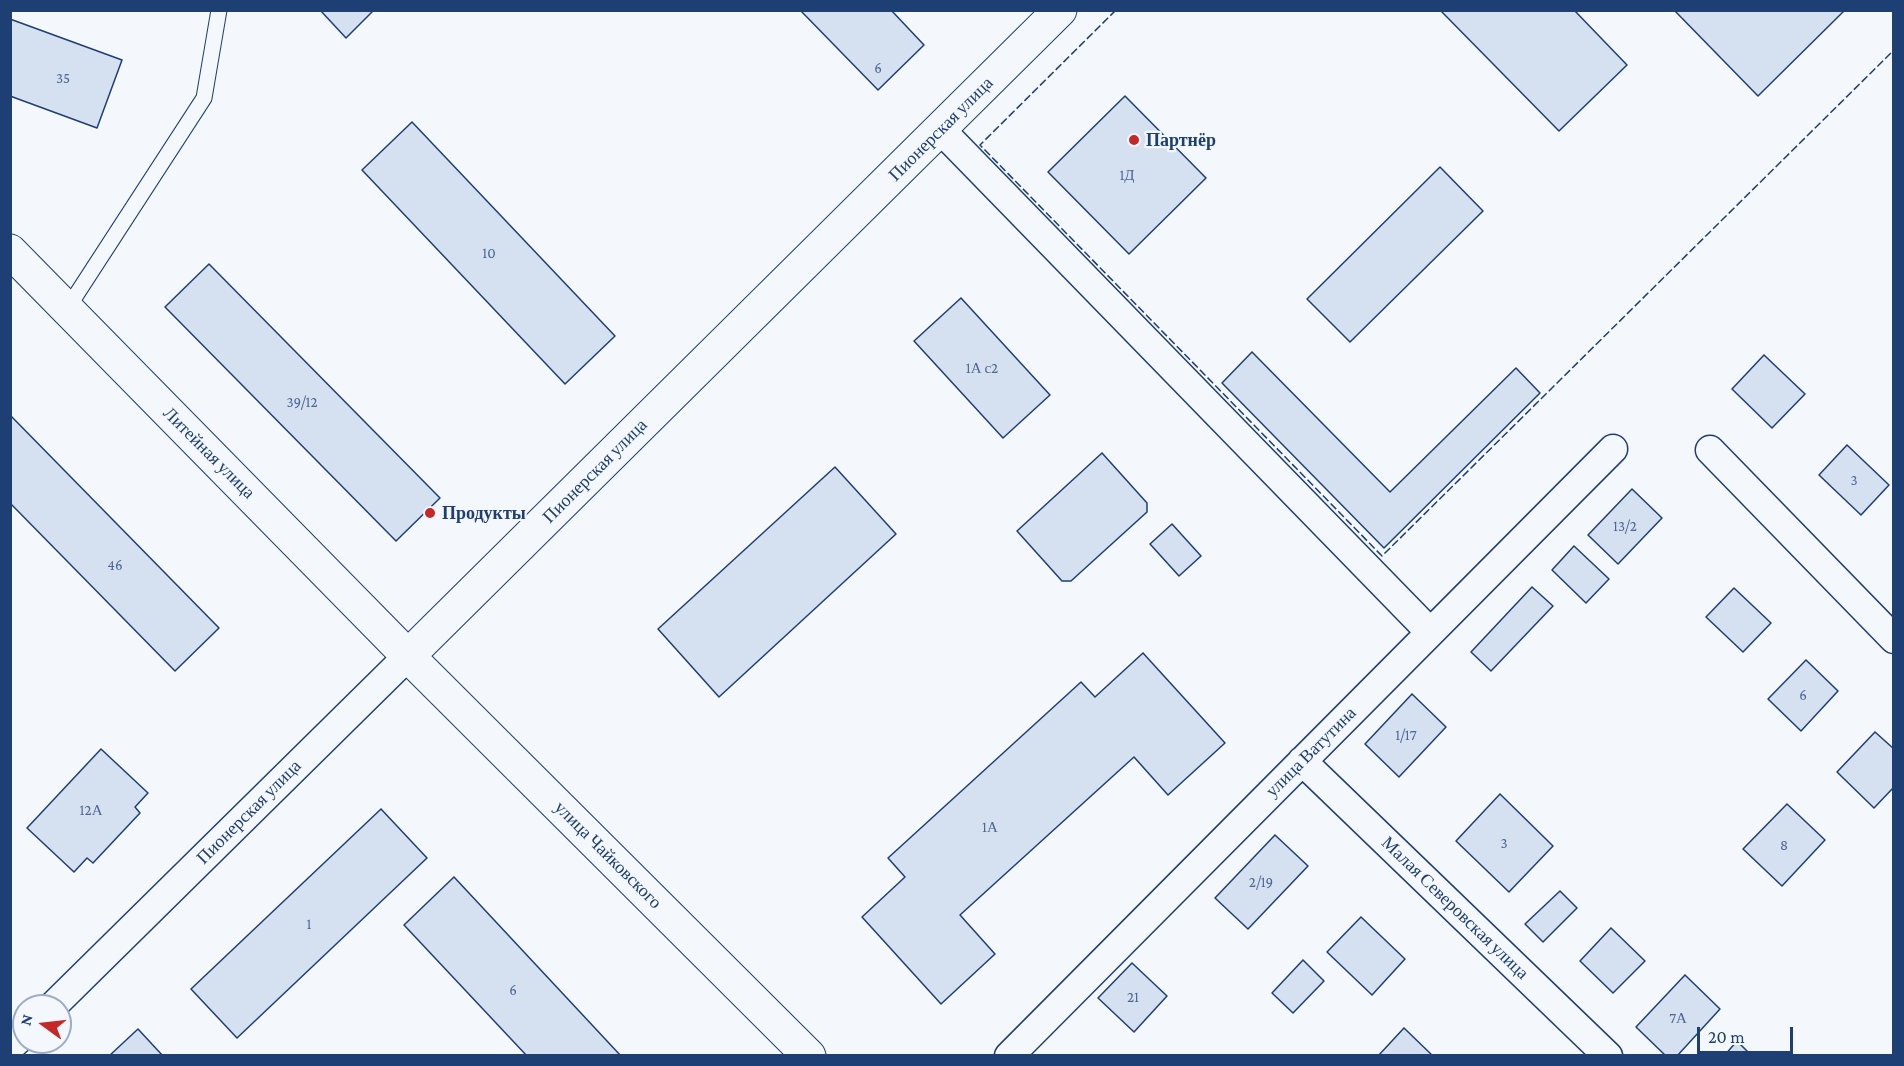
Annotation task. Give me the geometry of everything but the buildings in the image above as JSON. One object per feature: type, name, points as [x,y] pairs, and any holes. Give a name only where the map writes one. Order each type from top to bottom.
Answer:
[{"type":"street","name":"Пионерская улица","points":[[64,994],[1060,10]]},
{"type":"street","points":[[941,130],[1430,633]]},
{"type":"street","name":"Литейная улица","points":[[10,251],[408,656]]},
{"type":"street","name":"улица Ватутина","points":[[1009,1056],[1613,449]]},
{"type":"street","points":[[1710,450],[1893,639]]},
{"type":"street","name":"улица Чайковского","points":[[408,656],[809,1056]]},
{"type":"street","name":"Малая Северовская улица","points":[[1302,761],[1608,1056]]},
{"type":"lane","points":[[67,309],[204,98],[219,10]]},
{"type":"fence","points":[[1116,10],[980,145],[1382,556],[1894,50]]},
{"type":"place","name":"Партнёр","points":[[1134,140]]},
{"type":"place","name":"Продукты","points":[[430,513]]}]
